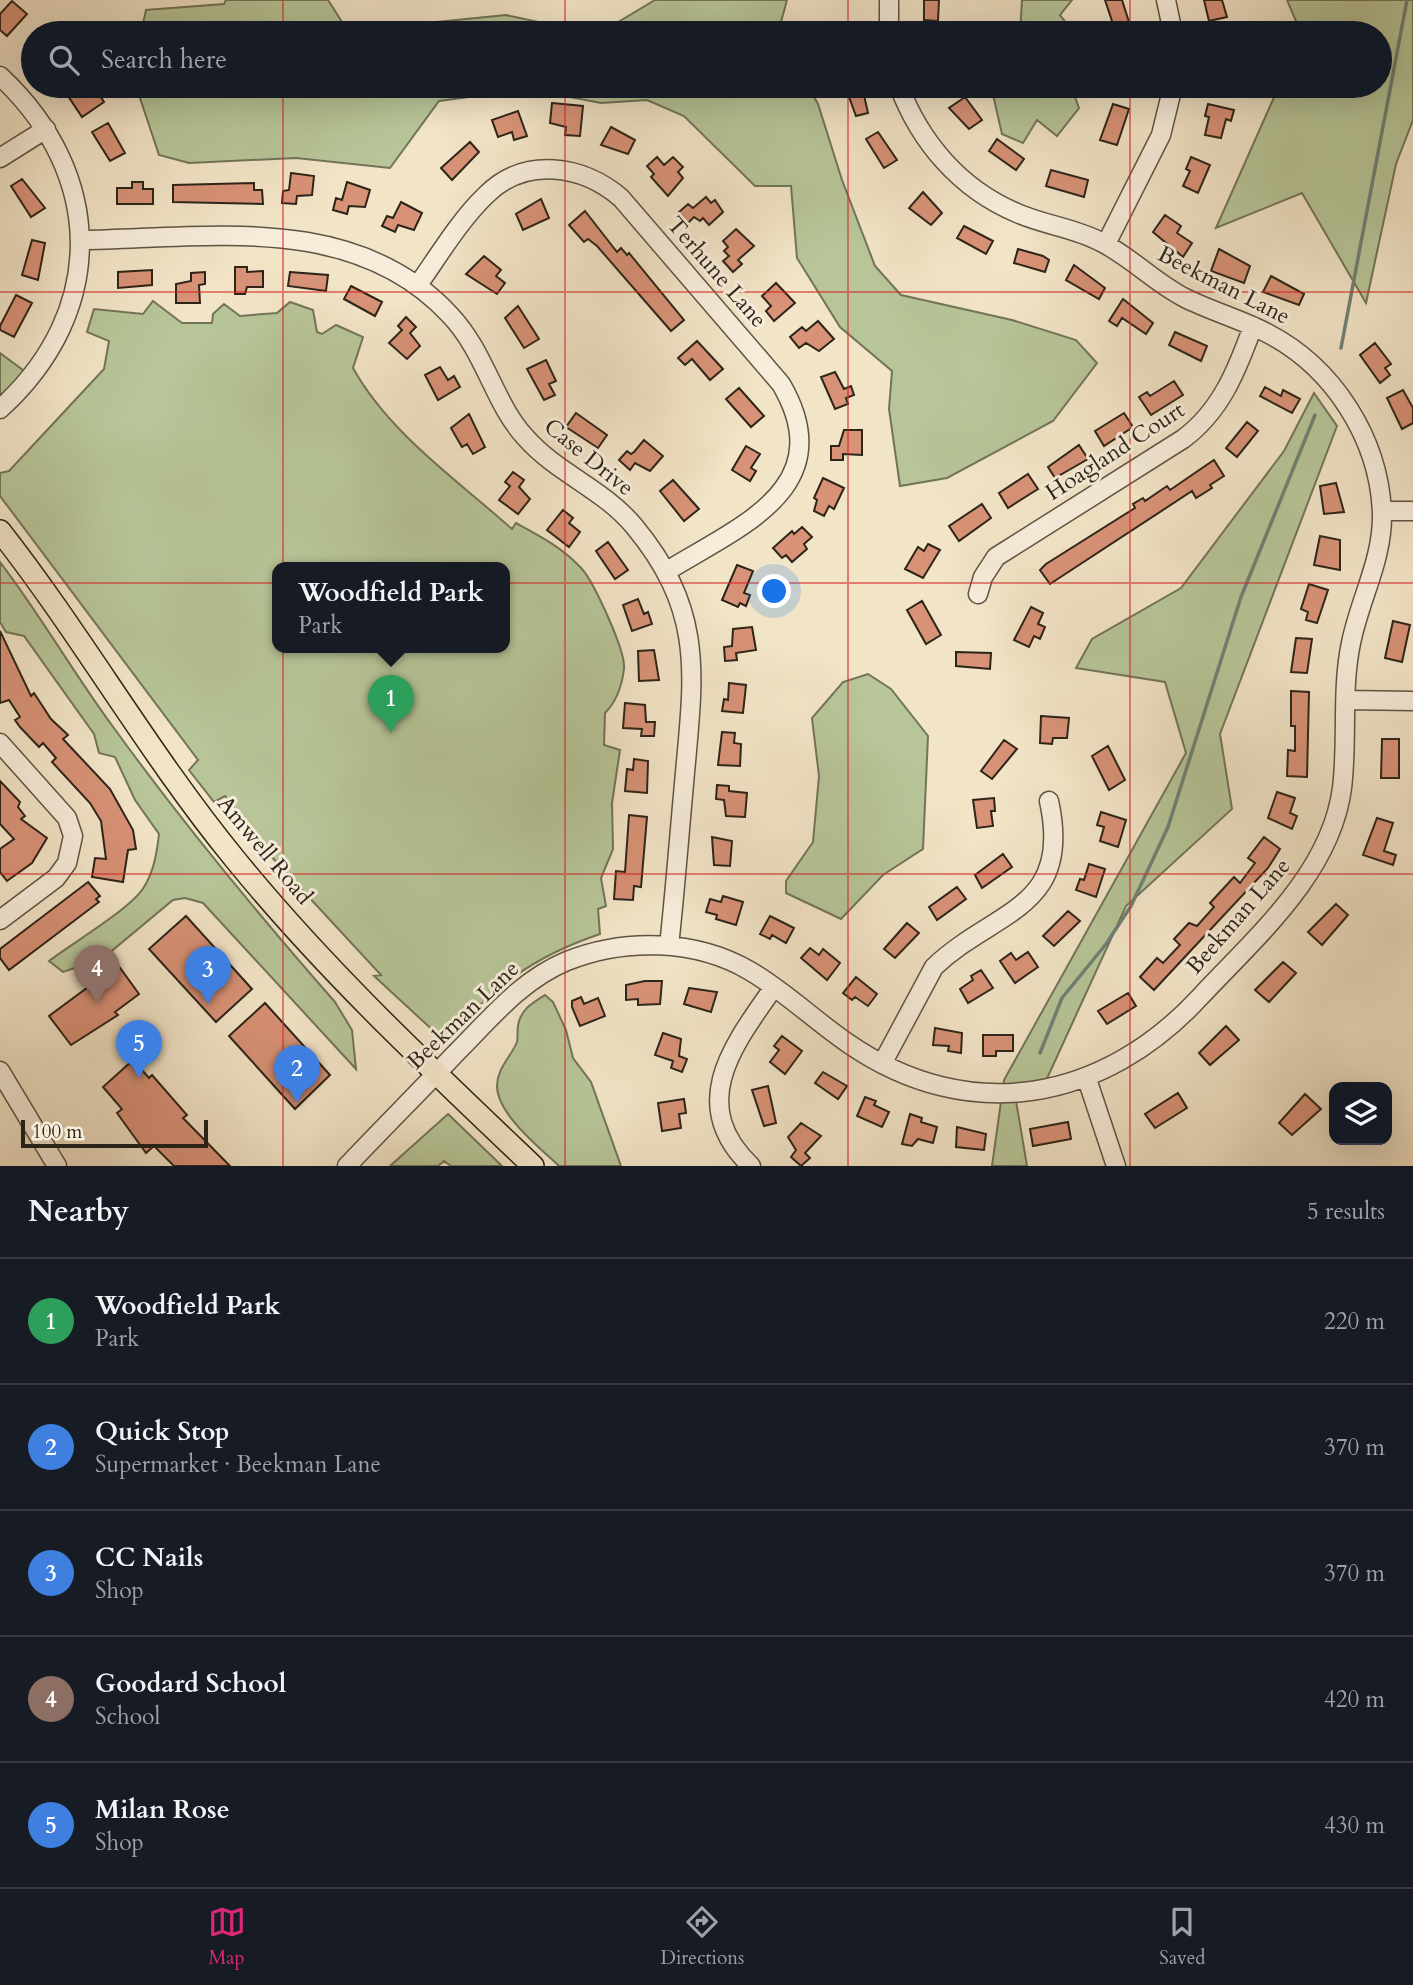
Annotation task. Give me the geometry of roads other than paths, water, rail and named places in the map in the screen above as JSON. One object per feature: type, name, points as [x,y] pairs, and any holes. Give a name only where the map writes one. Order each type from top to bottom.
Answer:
[{"type":"main road","name":"Amwell Road","points":[[0,531],[56,606],[180,787],[234,858],[275,906],[437,1073],[533,1166]]},
{"type":"street","points":[[889,0],[889,21]]},
{"type":"street","points":[[1166,0],[1170,21]]},
{"type":"street","points":[[0,76],[21,96]]},
{"type":"street","points":[[0,409],[36,371],[62,327],[76,282],[81,240],[71,181],[46,129],[24,98]]},
{"type":"street","name":"Beekman Lane","points":[[347,1166],[508,1000],[549,969],[590,953],[616,948],[669,946],[723,959],[744,968],[774,987],[850,1045],[882,1064],[929,1084],[962,1091],[1020,1092],[1087,1079],[1142,1050],[1179,1020],[1299,888],[1326,844],[1341,799],[1351,642],[1376,565],[1382,511],[1365,437],[1345,404],[1317,369],[1301,355],[1253,327],[1163,286],[1106,244],[1018,213],[972,187],[934,150],[919,129],[904,98]]},
{"type":"street","points":[[1106,244],[1161,135],[1170,98]]},
{"type":"street","points":[[0,158],[46,129]]},
{"type":"street","name":"Terhune Lane","points":[[418,285],[486,194],[513,177],[530,171],[569,171],[588,175],[621,198],[781,384],[795,412],[797,431],[793,470],[773,503],[753,520],[667,571]]},
{"type":"street","name":"Case Drive","points":[[81,240],[293,238],[320,242],[365,256],[418,285],[466,334],[486,365],[514,424],[525,438],[554,464],[589,485],[633,524],[667,571],[684,615],[692,669],[669,946]]},
{"type":"street","name":"Hoagland Court","points":[[978,594],[983,577],[996,557],[1183,439],[1208,418],[1220,400],[1253,327]]},
{"type":"street","points":[[1382,511],[1413,511]]},
{"type":"street","points":[[1347,700],[1413,701]]},
{"type":"street","points":[[0,743],[67,818],[73,836],[67,863],[56,878],[0,920]]},
{"type":"street","points":[[882,1064],[934,967],[946,956],[1014,913],[1039,887],[1054,846],[1055,827],[1049,801]]},
{"type":"street","points":[[751,1166],[727,1136],[720,1109],[720,1080],[730,1050],[774,987]]},
{"type":"street","points":[[0,1071],[57,1166]]},
{"type":"street","points":[[1087,1079],[1116,1166]]},
{"type":"waterway","points":[[1392,79],[1407,0]]},
{"type":"waterway","points":[[1341,348],[1388,98]]},
{"type":"waterway","points":[[1040,1053],[1062,998],[1106,944],[1131,906],[1168,827],[1241,597],[1315,415]]},
{"type":"place","name":"Woodfield Park","points":[[391,733]]},
{"type":"place","name":"Goodard School","points":[[97,1003]]},
{"type":"place","name":"CC Nails","points":[[208,1004]]},
{"type":"place","name":"Milan Rose","points":[[139,1078]]},
{"type":"place","name":"Quick Stop","points":[[297,1103]]}]
